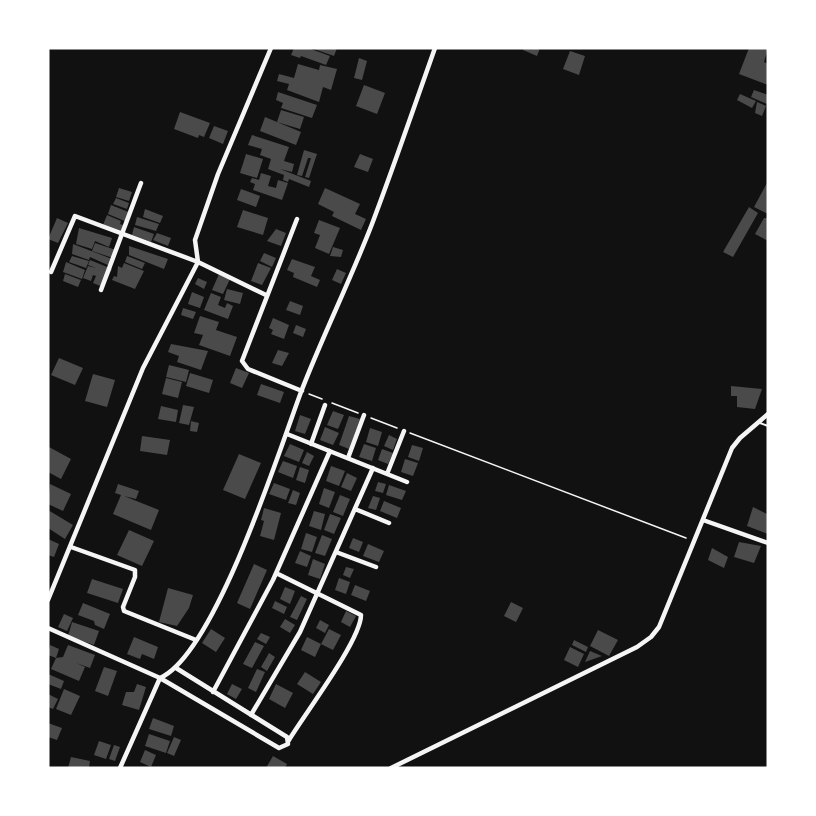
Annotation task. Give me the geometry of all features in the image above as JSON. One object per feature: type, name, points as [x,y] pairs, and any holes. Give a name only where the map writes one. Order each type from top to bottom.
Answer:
[{"type":"street","points":[[48,600],[143,368],[198,262],[195,240],[218,174],[271,48]]},
{"type":"street","points":[[120,768],[160,678],[176,668],[196,640],[228,580],[271,480],[302,391],[372,225],[435,48]]},
{"type":"street","points":[[101,290],[141,183]]},
{"type":"street","points":[[51,272],[75,216],[198,262],[266,295]]},
{"type":"street","points":[[297,219],[243,355],[242,364],[302,391]]},
{"type":"street","points":[[311,444],[325,405]]},
{"type":"street","points":[[391,768],[637,647],[651,637],[659,627],[692,540],[703,520],[732,448],[768,414]]},
{"type":"street","points":[[348,458],[364,415]]},
{"type":"street","points":[[387,474],[404,431]]},
{"type":"street","points":[[287,434],[407,482]]},
{"type":"street","points":[[213,692],[276,573],[330,451]]},
{"type":"street","points":[[251,715],[300,632],[373,468]]},
{"type":"street","points":[[355,509],[389,523]]},
{"type":"street","points":[[703,520],[768,543]]},
{"type":"street","points":[[71,547],[135,570],[135,577],[123,607],[124,611],[196,640]]},
{"type":"street","points":[[336,552],[376,567]]},
{"type":"street","points":[[48,628],[160,678],[279,748],[285,747],[344,654],[361,621],[360,612],[276,573]]},
{"type":"street","points":[[176,668],[289,740]]},
{"type":"lane","points":[[758,422],[768,426]]},
{"type":"path","points":[[302,391],[322,399]]},
{"type":"path","points":[[333,403],[692,540]]},
{"type":"building","points":[[294,48],[308,48],[330,56],[326,65],[291,55]]},
{"type":"building","points":[[311,48],[337,48],[334,56]]},
{"type":"building","points":[[523,48],[540,48],[537,56]]},
{"type":"building","points":[[749,48],[768,48],[764,62],[768,64],[768,85],[739,74]]},
{"type":"building","points":[[570,51],[585,56],[579,75],[563,69]]},
{"type":"building","points":[[359,58],[367,61],[362,80],[354,78]]},
{"type":"building","points":[[298,64],[319,70],[320,65],[337,69],[331,90],[323,87],[319,102],[287,90],[289,84],[277,81],[279,74],[294,78]]},
{"type":"building","points":[[364,85],[385,93],[377,114],[356,106]]},
{"type":"building","points":[[754,90],[768,95],[767,104],[751,97]]},
{"type":"building","points":[[278,92],[317,105],[312,118],[281,108],[283,103],[276,100]]},
{"type":"building","points":[[740,94],[756,101],[752,108],[737,100]]},
{"type":"building","points":[[757,102],[766,106],[762,116],[755,113]]},
{"type":"building","points":[[281,110],[304,117],[300,129],[277,122]]},
{"type":"building","points":[[180,112],[210,123],[204,137],[199,135],[198,138],[174,129]]},
{"type":"building","points":[[265,117],[301,132],[296,145],[260,131]]},
{"type":"building","points":[[214,126],[228,131],[223,144],[209,138]]},
{"type":"building","points":[[252,135],[289,147],[284,161],[294,164],[292,172],[280,169],[311,181],[309,187],[289,179],[288,182],[283,180],[284,175],[268,169],[271,159],[260,155],[262,149],[248,145]]},
{"type":"building","points":[[304,150],[317,154],[309,178],[305,177],[311,158],[308,158],[302,176],[297,175]]},
{"type":"building","points":[[246,154],[263,159],[257,178],[240,173]]},
{"type":"building","points":[[360,154],[373,159],[368,172],[354,167]]},
{"type":"building","points":[[261,173],[271,176],[268,186],[276,188],[278,180],[288,183],[282,200],[253,190],[255,184],[250,182],[252,178],[259,180]]},
{"type":"building","points":[[768,181],[768,214],[754,207]]},
{"type":"building","points":[[119,188],[132,192],[129,201],[116,197]]},
{"type":"building","points":[[325,188],[360,204],[355,214],[366,219],[361,230],[332,216],[334,212],[318,204]]},
{"type":"building","points":[[241,189],[260,196],[256,207],[237,200]]},
{"type":"building","points":[[116,198],[129,203],[127,209],[113,204]]},
{"type":"building","points":[[111,205],[131,213],[127,222],[108,214]]},
{"type":"building","points":[[749,207],[758,213],[733,257],[723,252]]},
{"type":"building","points":[[145,209],[163,216],[160,223],[143,217]]},
{"type":"building","points":[[243,210],[268,218],[263,235],[237,227]]},
{"type":"building","points":[[107,215],[121,221],[120,224],[126,226],[124,233],[103,225]]},
{"type":"building","points":[[137,217],[159,224],[156,231],[135,225]]},
{"type":"building","points":[[57,218],[68,223],[58,243],[48,239]]},
{"type":"building","points":[[764,218],[768,218],[768,241],[755,234]]},
{"type":"building","points":[[319,220],[340,228],[329,254],[315,248],[320,235],[314,233]]},
{"type":"building","points":[[134,227],[154,234],[151,242],[132,235]]},
{"type":"building","points":[[79,228],[112,238],[109,247],[95,241],[92,249],[76,244]]},
{"type":"building","points":[[276,229],[286,233],[281,246],[267,241]]},
{"type":"building","points":[[157,233],[171,238],[168,246],[153,240]]},
{"type":"building","points":[[95,243],[116,250],[113,258],[92,251]]},
{"type":"building","points":[[73,244],[112,259],[110,266],[90,257],[89,260],[72,254]]},
{"type":"building","points":[[129,246],[168,259],[164,269],[129,255]]},
{"type":"building","points":[[333,247],[343,250],[341,257],[330,256]]},
{"type":"building","points":[[264,253],[276,258],[272,267],[260,261]]},
{"type":"building","points":[[72,256],[89,261],[86,268],[69,262]]},
{"type":"building","points":[[127,256],[145,263],[142,269],[125,262]]},
{"type":"building","points":[[292,259],[315,267],[311,276],[320,280],[317,287],[293,277],[294,273],[287,270]]},
{"type":"building","points":[[90,260],[112,269],[103,287],[93,283],[96,276],[93,275],[91,281],[83,278],[88,266],[96,268],[88,265]]},
{"type":"building","points":[[66,262],[85,270],[82,279],[63,272]]},
{"type":"building","points":[[124,263],[144,271],[135,289],[112,280],[114,276],[117,277],[118,266],[122,268]]},
{"type":"building","points":[[258,263],[271,268],[262,285],[251,281]]},
{"type":"building","points":[[337,269],[346,273],[341,284],[332,280]]},
{"type":"building","points":[[65,274],[81,280],[78,287],[63,281]]},
{"type":"building","points":[[219,274],[230,279],[223,294],[212,290]]},
{"type":"building","points":[[198,278],[207,282],[204,289],[195,284]]},
{"type":"building","points":[[227,289],[243,293],[240,304],[224,300]]},
{"type":"building","points":[[192,292],[204,297],[200,308],[188,304]]},
{"type":"building","points":[[211,293],[221,297],[218,305],[225,308],[227,303],[233,306],[228,319],[204,310]]},
{"type":"building","points":[[290,301],[303,306],[300,315],[286,310]]},
{"type":"building","points":[[183,308],[196,312],[193,319],[181,315]]},
{"type":"building","points":[[200,316],[219,322],[216,330],[237,337],[230,356],[199,345],[203,335],[194,333]]},
{"type":"building","points":[[273,318],[289,325],[284,339],[271,334],[273,330],[269,328]]},
{"type":"building","points":[[296,325],[306,329],[303,337],[293,333]]},
{"type":"building","points":[[171,344],[208,351],[201,370],[177,362],[179,356],[168,352]]},
{"type":"building","points":[[278,350],[289,353],[282,366],[272,363]]},
{"type":"building","points":[[59,358],[83,368],[75,385],[51,375]]},
{"type":"building","points":[[169,365],[189,370],[186,382],[166,377]]},
{"type":"building","points":[[236,368],[249,373],[242,388],[230,383]]},
{"type":"building","points":[[190,373],[213,380],[209,393],[186,386]]},
{"type":"building","points":[[93,374],[115,380],[107,407],[85,401]]},
{"type":"building","points":[[166,378],[182,382],[178,398],[162,394]]},
{"type":"building","points":[[261,384],[284,392],[280,403],[257,395]]},
{"type":"building","points":[[731,386],[762,389],[755,409],[737,407],[737,396],[731,396]]},
{"type":"building","points":[[183,405],[194,407],[189,425],[179,423]]},
{"type":"building","points":[[161,406],[178,410],[176,422],[158,419]]},
{"type":"building","points":[[333,411],[344,415],[338,429],[327,425]]},
{"type":"building","points":[[300,415],[311,419],[305,434],[295,431]]},
{"type":"building","points":[[349,416],[360,419],[349,449],[339,445]]},
{"type":"building","points":[[191,421],[199,423],[197,432],[190,431]]},
{"type":"building","points":[[325,427],[339,433],[333,445],[320,440]]},
{"type":"building","points":[[370,428],[382,432],[378,446],[366,442]]},
{"type":"building","points":[[389,435],[397,439],[393,450],[384,446]]},
{"type":"building","points":[[142,436],[170,440],[167,455],[140,451]]},
{"type":"building","points":[[290,444],[304,450],[299,462],[284,456]]},
{"type":"building","points":[[364,444],[376,448],[372,461],[359,457]]},
{"type":"building","points":[[412,445],[423,448],[419,461],[408,457]]},
{"type":"building","points":[[49,447],[71,459],[61,479],[48,472]]},
{"type":"building","points":[[382,449],[393,453],[388,464],[378,460]]},
{"type":"building","points":[[307,452],[314,456],[309,466],[302,463]]},
{"type":"building","points":[[239,454],[261,463],[245,499],[223,490]]},
{"type":"building","points":[[405,459],[418,463],[413,476],[401,472]]},
{"type":"building","points":[[283,461],[297,466],[293,478],[278,472]]},
{"type":"building","points":[[331,466],[345,471],[339,486],[326,481]]},
{"type":"building","points":[[300,467],[309,470],[305,483],[296,480]]},
{"type":"building","points":[[347,473],[357,478],[351,491],[341,487]]},
{"type":"building","points":[[378,482],[386,484],[383,493],[375,491]]},
{"type":"building","points":[[274,483],[290,489],[286,500],[269,494]]},
{"type":"building","points":[[50,484],[71,494],[63,511],[48,504]]},
{"type":"building","points":[[118,484],[139,491],[136,499],[124,496],[159,510],[151,530],[113,514],[121,495],[115,493]]},
{"type":"building","points":[[389,485],[406,491],[402,500],[386,495]]},
{"type":"building","points":[[324,488],[335,492],[329,508],[319,504]]},
{"type":"building","points":[[293,490],[300,493],[296,505],[288,503]]},
{"type":"building","points":[[340,495],[350,499],[343,516],[333,512]]},
{"type":"building","points":[[373,496],[380,498],[376,510],[368,508]]},
{"type":"building","points":[[384,501],[401,508],[397,518],[380,511]]},
{"type":"building","points":[[753,507],[767,514],[768,534],[747,526]]},
{"type":"building","points":[[264,508],[281,513],[274,540],[260,536],[264,521],[261,520]]},
{"type":"building","points":[[48,510],[73,525],[65,539],[48,528]]},
{"type":"building","points":[[314,511],[325,514],[321,530],[309,526]]},
{"type":"building","points":[[330,514],[341,518],[334,534],[324,530]]},
{"type":"building","points":[[129,530],[154,541],[142,566],[117,555]]},
{"type":"building","points":[[306,533],[317,537],[312,552],[301,549]]},
{"type":"building","points":[[322,535],[332,539],[325,556],[315,553]]},
{"type":"building","points":[[353,538],[363,542],[359,552],[349,548]]},
{"type":"building","points":[[48,539],[59,544],[54,557],[48,555]]},
{"type":"building","points":[[739,542],[761,546],[754,563],[734,557]]},
{"type":"building","points":[[368,544],[384,551],[379,562],[363,556]]},
{"type":"building","points":[[712,548],[728,557],[724,568],[708,560]]},
{"type":"building","points":[[300,551],[311,556],[307,567],[295,563]]},
{"type":"building","points":[[313,559],[325,564],[320,579],[308,575]]},
{"type":"building","points":[[254,564],[267,570],[250,609],[237,603]]},
{"type":"building","points":[[346,567],[354,569],[350,578],[343,575]]},
{"type":"building","points":[[339,578],[350,582],[346,594],[335,590]]},
{"type":"building","points":[[92,579],[123,589],[118,603],[87,593]]},
{"type":"building","points":[[355,585],[370,591],[366,601],[351,595]]},
{"type":"building","points":[[285,587],[295,591],[290,604],[280,599]]},
{"type":"building","points":[[168,588],[193,595],[189,608],[177,626],[159,622]]},
{"type":"building","points":[[301,596],[307,599],[297,620],[290,617]]},
{"type":"building","points":[[275,601],[287,607],[284,614],[272,608]]},
{"type":"building","points":[[511,602],[523,608],[516,622],[504,616]]},
{"type":"building","points":[[83,603],[110,614],[104,629],[95,625],[94,621],[78,615]]},
{"type":"building","points":[[346,611],[356,616],[350,627],[341,622]]},
{"type":"building","points":[[64,614],[73,618],[67,631],[58,627]]},
{"type":"building","points":[[285,619],[295,625],[290,633],[280,627]]},
{"type":"building","points":[[320,620],[329,625],[325,633],[316,628]]},
{"type":"building","points":[[72,622],[99,631],[94,645],[68,636]]},
{"type":"building","points":[[211,629],[225,638],[216,652],[202,643]]},
{"type":"building","points":[[329,629],[341,635],[333,650],[321,644]]},
{"type":"building","points":[[598,630],[618,640],[609,656],[590,646]]},
{"type":"building","points":[[261,633],[270,637],[266,644],[257,639]]},
{"type":"building","points":[[134,637],[158,647],[154,659],[142,654],[140,659],[127,654]]},
{"type":"building","points":[[307,637],[321,644],[315,657],[301,650]]},
{"type":"building","points":[[574,640],[588,647],[586,652],[572,645]]},
{"type":"building","points":[[255,642],[264,646],[252,668],[243,664]]},
{"type":"building","points":[[50,645],[59,649],[56,658],[48,655]]},
{"type":"building","points":[[68,645],[95,655],[90,668],[76,663],[85,667],[79,681],[51,669],[56,658],[63,657]]},
{"type":"building","points":[[570,647],[584,654],[578,667],[564,660]]},
{"type":"building","points":[[590,651],[602,656],[585,662]]},
{"type":"building","points":[[269,653],[275,657],[267,671],[261,667]]},
{"type":"building","points":[[104,667],[117,671],[108,696],[95,691]]},
{"type":"building","points":[[257,669],[265,672],[256,692],[248,688]]},
{"type":"building","points":[[305,672],[321,682],[313,694],[297,684]]},
{"type":"building","points":[[48,674],[64,681],[61,689],[48,684]]},
{"type":"building","points":[[137,684],[146,687],[139,710],[122,705],[126,692],[134,692]]},
{"type":"building","points":[[232,684],[242,689],[236,699],[227,694]]},
{"type":"building","points":[[276,684],[293,693],[285,708],[269,699]]},
{"type":"building","points":[[64,689],[80,696],[71,715],[56,709]]},
{"type":"building","points":[[48,694],[58,699],[53,709],[48,707]]},
{"type":"building","points":[[153,718],[174,726],[171,736],[149,729]]},
{"type":"building","points":[[48,723],[62,728],[57,740],[48,737]]},
{"type":"building","points":[[149,734],[170,741],[166,753],[145,746]]},
{"type":"building","points":[[174,737],[181,740],[174,756],[167,753]]},
{"type":"building","points":[[99,741],[111,745],[106,759],[94,755]]},
{"type":"building","points":[[114,745],[120,747],[115,761],[109,759]]},
{"type":"building","points":[[145,750],[156,755],[151,767],[140,762]]},
{"type":"building","points":[[273,756],[287,764],[285,768],[266,768]]},
{"type":"building","points":[[71,757],[90,761],[89,768],[68,768]]}]
